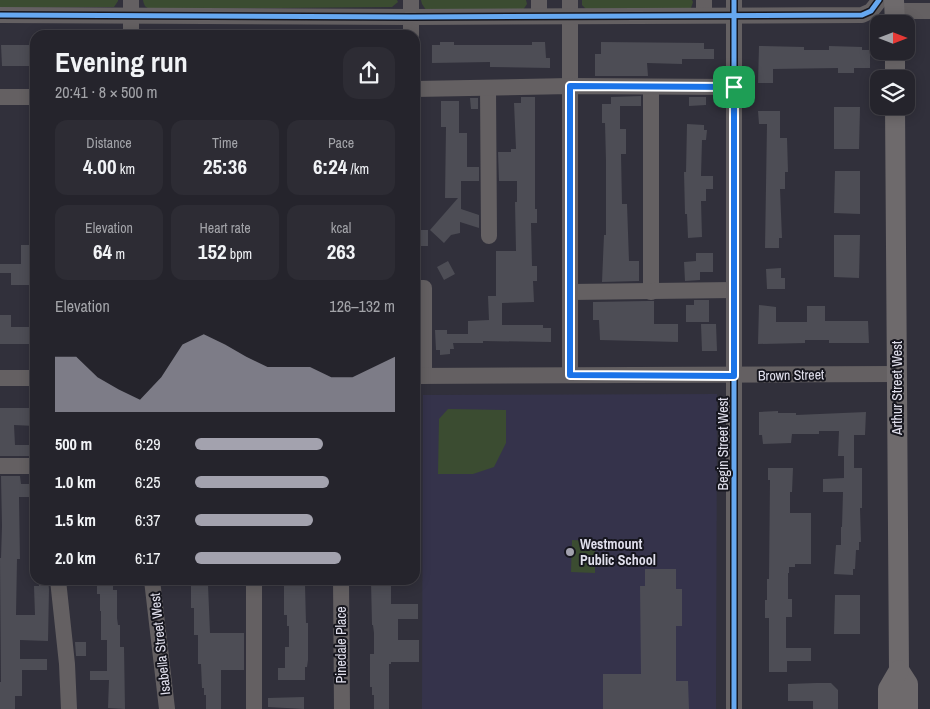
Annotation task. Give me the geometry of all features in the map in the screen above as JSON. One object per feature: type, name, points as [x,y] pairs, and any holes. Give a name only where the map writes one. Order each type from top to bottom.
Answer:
[{"type":"main road","name":"Arthur Street West","points":[[888,709],[888,689],[899,670],[895,115]]},
{"type":"main road","name":"Arthur Street West","points":[[899,670],[908,684],[908,709]]},
{"type":"street","points":[[411,0],[411,30]]},
{"type":"street","points":[[0,15],[131,7],[411,17],[539,8],[734,8],[862,15],[889,6],[930,11]]},
{"type":"street","points":[[131,7],[131,30]]},
{"type":"street","points":[[570,8],[570,375]]},
{"type":"street","name":"Begin Street West","points":[[734,8],[734,709]]},
{"type":"street","points":[[420,89],[570,86],[651,88],[734,87]]},
{"type":"street","points":[[488,88],[489,236]]},
{"type":"street","points":[[651,88],[651,292]]},
{"type":"street","points":[[0,97],[30,97]]},
{"type":"street","points":[[420,288],[424,288],[420,358]]},
{"type":"street","points":[[570,292],[734,290]]},
{"type":"street","name":"Brown Street","points":[[420,376],[897,374]]},
{"type":"street","points":[[0,378],[30,378]]},
{"type":"street","points":[[0,466],[30,466]]},
{"type":"street","points":[[59,585],[67,664],[69,709]]},
{"type":"street","name":"Isabella Street West","points":[[153,585],[167,709]]},
{"type":"street","points":[[254,585],[254,709]]},
{"type":"street","name":"Pinedale Place","points":[[341,585],[342,709]]},
{"type":"shaded area","name":"Westmount Public School","points":[[717,394],[716,709],[422,709],[423,395]]},
{"type":"green space","points":[[0,0],[118,1],[114,7],[0,8]]},
{"type":"green space","points":[[143,0],[397,0],[398,2],[392,7],[151,9],[144,4]]},
{"type":"green space","points":[[421,0],[526,0],[527,4],[523,10],[426,10]]},
{"type":"green space","points":[[582,0],[692,0],[693,2],[691,8],[586,9],[582,5]]},
{"type":"green space","points":[[448,409],[506,410],[506,443],[494,467],[473,474],[438,474],[439,419]]},
{"type":"green space","points":[[572,540],[595,541],[595,573],[571,572]]},
{"type":"building","points":[[440,42],[454,42],[454,45],[532,45],[532,42],[545,42],[546,58],[550,58],[550,68],[490,67],[490,62],[432,63],[432,45],[440,45]]},
{"type":"building","points":[[601,42],[704,43],[704,49],[714,49],[714,59],[682,59],[682,64],[647,63],[648,76],[595,76],[595,54],[601,54]]},
{"type":"building","points":[[1,45],[30,45],[30,66],[2,66]]},
{"type":"building","points":[[759,46],[804,47],[804,50],[829,50],[829,46],[862,47],[862,50],[870,50],[870,68],[854,68],[854,73],[838,73],[838,68],[773,69],[773,83],[758,83]]},
{"type":"building","points":[[641,96],[641,106],[620,106],[620,129],[626,129],[626,154],[621,154],[622,204],[627,204],[629,261],[639,261],[639,281],[602,282],[604,235],[606,235],[606,161],[605,123],[602,123],[602,104],[611,104],[611,97]]},
{"type":"building","points":[[521,97],[535,97],[535,209],[537,209],[537,223],[531,223],[532,266],[537,266],[537,281],[533,281],[534,302],[502,303],[502,325],[543,325],[543,328],[551,328],[551,342],[483,341],[483,343],[453,343],[454,349],[450,349],[450,354],[440,355],[440,350],[436,350],[435,330],[447,330],[447,334],[468,334],[468,321],[489,320],[488,296],[496,296],[496,251],[516,251],[515,202],[517,202],[517,181],[499,181],[498,152],[511,152],[511,149],[516,149],[514,103],[521,103]]},
{"type":"building","points":[[689,97],[706,97],[706,105],[689,106]]},
{"type":"building","points":[[470,98],[478,98],[478,109],[471,109]]},
{"type":"building","points":[[441,101],[459,101],[459,133],[467,133],[467,167],[479,167],[479,181],[461,181],[461,209],[479,215],[479,228],[460,222],[460,233],[451,235],[444,243],[430,230],[458,198],[445,198],[446,127],[441,127]]},
{"type":"building","points":[[834,107],[860,107],[859,149],[834,149]]},
{"type":"building","points":[[758,111],[780,111],[780,138],[787,138],[788,172],[785,172],[785,189],[780,189],[782,238],[779,238],[779,248],[765,248],[767,124],[759,124]]},
{"type":"building","points":[[687,124],[704,125],[704,130],[707,130],[706,140],[702,140],[701,176],[713,176],[713,189],[706,189],[706,201],[701,201],[702,237],[688,238],[687,214],[685,214],[684,172],[686,172]]},
{"type":"building","points":[[835,171],[860,171],[860,214],[834,213]]},
{"type":"building","points":[[420,230],[428,230],[428,246],[420,246]]},
{"type":"building","points":[[834,235],[860,235],[859,278],[834,277]]},
{"type":"building","points":[[21,245],[30,245],[30,285],[11,285],[11,273],[0,273],[0,264],[21,264]]},
{"type":"building","points":[[696,253],[713,253],[713,272],[700,272],[700,280],[685,281],[684,262],[696,261]]},
{"type":"building","points":[[448,261],[455,274],[444,280],[437,267]]},
{"type":"building","points":[[781,268],[781,278],[785,278],[785,289],[767,289],[766,269]]},
{"type":"building","points":[[694,300],[709,300],[709,322],[686,322],[686,305],[694,305]]},
{"type":"building","points":[[654,301],[654,324],[678,324],[678,342],[600,340],[599,320],[593,320],[593,302]]},
{"type":"building","points":[[759,305],[776,307],[776,322],[807,322],[807,306],[825,306],[825,321],[868,321],[869,343],[829,343],[829,340],[805,340],[805,343],[758,344]]},
{"type":"building","points":[[0,315],[11,315],[11,327],[30,327],[30,344],[0,344]]},
{"type":"building","points":[[701,324],[716,324],[717,351],[702,351]]},
{"type":"building","points":[[0,408],[30,408],[30,426],[14,425],[15,445],[30,445],[30,456],[0,456]]},
{"type":"building","points":[[778,411],[778,413],[796,413],[796,415],[866,412],[865,435],[854,435],[854,468],[862,468],[862,508],[860,508],[861,542],[859,542],[859,550],[856,550],[853,575],[834,574],[836,545],[841,545],[843,492],[823,492],[823,479],[844,478],[844,456],[838,456],[839,431],[819,431],[819,434],[792,434],[791,443],[763,444],[762,435],[759,435],[759,412]]},
{"type":"building","points":[[768,468],[793,468],[790,513],[811,513],[811,564],[795,564],[795,567],[789,567],[788,599],[792,599],[792,617],[786,617],[786,648],[811,648],[811,661],[787,661],[787,672],[769,672],[769,618],[765,618],[767,579],[769,579],[770,480],[768,480]]},
{"type":"building","points":[[1,476],[20,476],[21,484],[30,484],[30,497],[19,497],[20,559],[17,559],[16,615],[35,615],[34,586],[49,585],[48,641],[20,640],[20,659],[47,659],[47,670],[22,670],[22,696],[15,696],[15,709],[0,709],[0,558],[2,526]]},
{"type":"building","name":"Westmount Public School","points":[[645,569],[676,569],[676,589],[682,589],[682,626],[676,626],[676,681],[688,681],[689,709],[603,709],[603,674],[641,674],[640,586],[645,586]]},
{"type":"building","points":[[97,585],[113,585],[113,590],[117,590],[120,647],[124,647],[125,709],[108,708],[109,680],[90,680],[90,671],[107,671],[107,640],[101,640],[100,594],[97,594]]},
{"type":"building","points":[[208,585],[210,633],[244,633],[244,670],[221,670],[221,709],[206,709],[206,695],[204,695],[204,688],[202,688],[201,664],[198,664],[198,635],[194,635],[194,608],[191,608],[191,586]]},
{"type":"building","points":[[284,585],[305,585],[308,660],[307,667],[305,667],[305,680],[278,680],[278,668],[285,668],[285,647],[289,647],[289,626],[287,626],[287,615],[284,615]]},
{"type":"building","points":[[371,585],[391,585],[391,604],[418,604],[418,619],[398,619],[398,640],[419,640],[419,662],[391,662],[389,664],[389,709],[374,709],[374,695],[372,695],[372,687],[370,687],[370,654],[374,654]]},
{"type":"building","points":[[835,595],[860,595],[860,634],[834,634]]},
{"type":"building","points":[[75,642],[86,642],[86,656],[76,656]]},
{"type":"building","points":[[831,683],[838,690],[838,709],[813,709],[813,701],[788,701],[788,684]]},
{"type":"building","points":[[304,697],[304,709],[268,707],[268,698]]},
{"type":"cycle path","points":[[734,0],[734,709]]},
{"type":"cycle path","points":[[0,15],[411,17],[862,15],[871,11],[879,0]]},
{"type":"place","name":"Westmount Public School","points":[[570,552]]},
{"type":"route","points":[[570,86],[651,88],[734,87],[734,376],[570,375],[570,86]]}]
